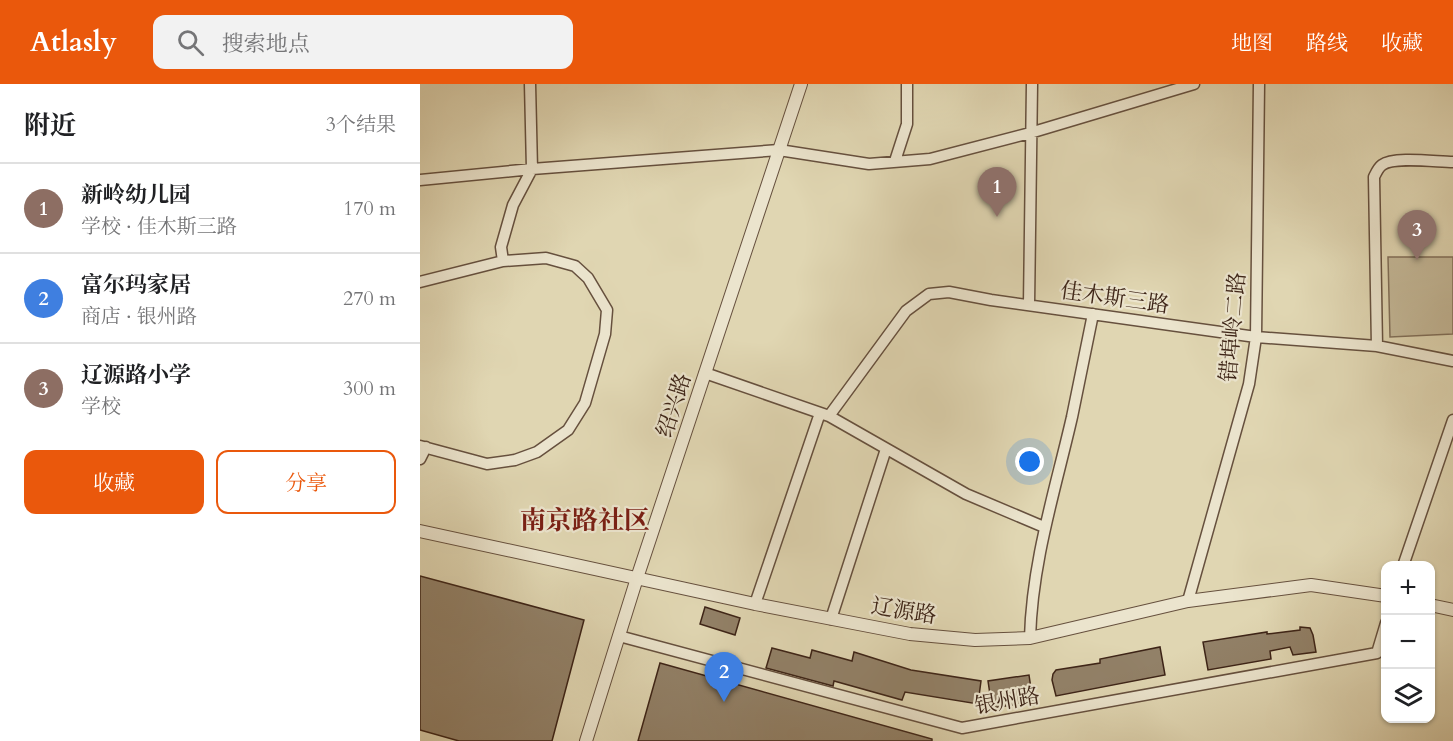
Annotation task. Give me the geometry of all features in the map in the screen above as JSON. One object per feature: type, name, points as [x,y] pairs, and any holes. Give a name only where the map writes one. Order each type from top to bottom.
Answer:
[{"type":"street","points":[[503,261],[501,247],[513,206],[532,169],[531,84]]},
{"type":"street","name":"绍兴路","points":[[586,741],[637,578],[801,84]]},
{"type":"street","points":[[895,161],[907,124],[907,84]]},
{"type":"street","points":[[1029,305],[1032,84]]},
{"type":"street","points":[[420,180],[779,150],[869,164],[930,159],[1030,133],[1194,84]]},
{"type":"street","name":"错埠岭二路","points":[[1188,600],[1249,384],[1256,337],[1259,84]]},
{"type":"street","points":[[1377,346],[1374,177],[1380,166],[1388,162],[1453,162]]},
{"type":"street","points":[[420,282],[503,261],[546,258],[575,266],[588,278],[607,310],[605,334],[585,403],[567,430],[537,452],[514,460],[487,464],[423,446],[420,459]]},
{"type":"street","name":"佳木斯三路","points":[[755,604],[824,415],[906,311],[929,294],[949,292],[1256,337],[1377,346],[1453,361]]},
{"type":"street","points":[[1030,638],[1031,603],[1044,527],[1094,314]]},
{"type":"street","points":[[705,373],[824,415],[966,494],[1044,527]]},
{"type":"street","points":[[1405,561],[1453,420]]},
{"type":"street","points":[[831,619],[886,449]]},
{"type":"street","name":"辽源路","points":[[420,531],[831,619],[910,634],[975,640],[1030,638],[1188,600],[1311,585],[1381,595]]},
{"type":"street","points":[[1435,606],[1453,610]]},
{"type":"street","name":"银州路","points":[[619,636],[962,728],[1377,653],[1381,639]]},
{"type":"shaded area","points":[[1388,257],[1453,257],[1453,334],[1390,337]]},
{"type":"building","points":[[420,576],[584,620],[552,741],[459,741],[420,730]]},
{"type":"building","points":[[705,607],[740,618],[735,635],[700,624]]},
{"type":"building","points":[[1300,627],[1310,628],[1316,652],[1293,655],[1290,647],[1270,651],[1271,659],[1208,670],[1203,642],[1267,632],[1267,634],[1300,630]]},
{"type":"building","points":[[1160,647],[1165,675],[1056,696],[1052,680],[1056,670],[1100,663],[1100,659]]},
{"type":"building","points":[[772,648],[810,658],[812,650],[852,661],[854,652],[911,670],[981,681],[978,704],[905,692],[902,700],[834,681],[833,686],[766,668]]},
{"type":"building","points":[[660,663],[932,739],[932,741],[638,741]]},
{"type":"building","points":[[1029,675],[1033,702],[992,708],[988,681]]},
{"type":"place","name":"新岭幼儿园","points":[[997,217]]},
{"type":"place","name":"辽源路小学","points":[[1417,260]]},
{"type":"place","name":"富尔玛家居","points":[[724,702]]},
{"type":"district","name":"南京路社区","points":[[585,520]]}]
